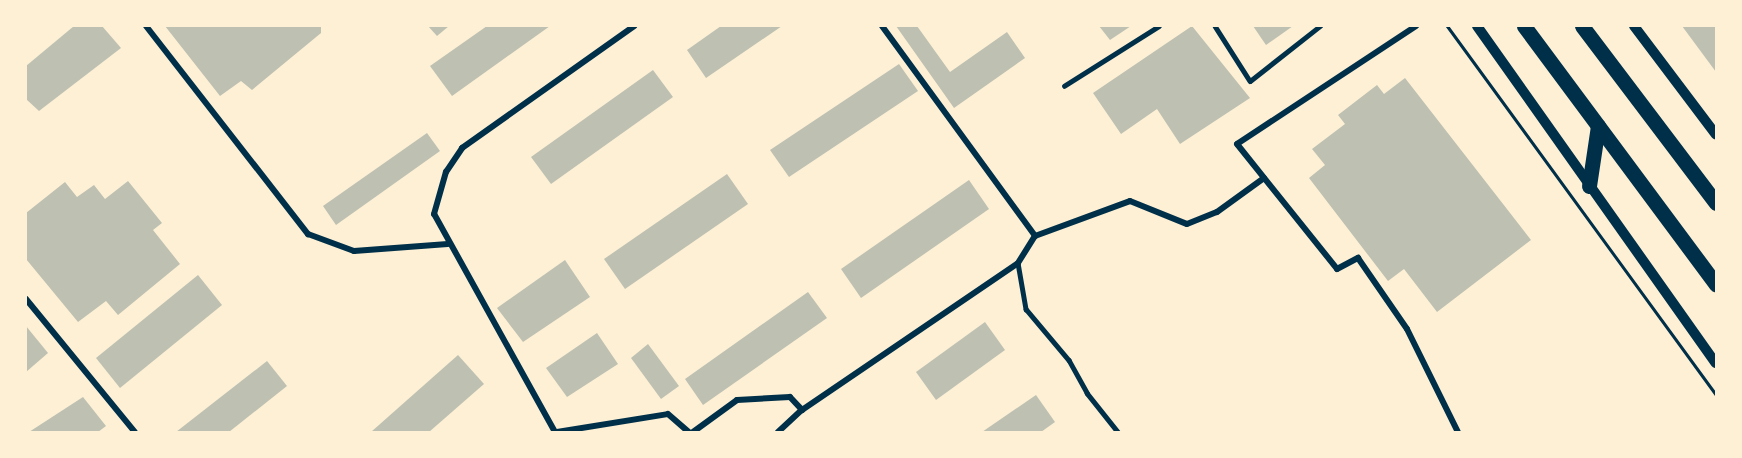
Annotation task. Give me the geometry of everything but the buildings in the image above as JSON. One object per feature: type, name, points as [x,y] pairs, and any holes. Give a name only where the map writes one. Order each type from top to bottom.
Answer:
[{"type":"main road","points":[[1524,26],[1716,285]]},
{"type":"main road","points":[[1582,26],[1716,203]]},
{"type":"main road","points":[[1589,186],[1598,126]]},
{"type":"street","points":[[146,26],[308,234],[354,251],[448,244]]},
{"type":"street","points":[[634,26],[462,148],[446,172],[434,214],[448,244],[556,432],[668,414],[691,432],[737,400],[790,398],[802,410]]},
{"type":"street","points":[[882,26],[1035,236]]},
{"type":"street","points":[[1416,26],[1237,144],[1337,269],[1358,258],[1407,329],[1458,432]]},
{"type":"street","points":[[1477,26],[1716,363]]},
{"type":"street","points":[[1634,26],[1716,135]]},
{"type":"street","points":[[778,432],[802,410],[1018,263],[1035,236],[1130,201],[1187,224],[1217,212],[1264,178]]},
{"type":"street","points":[[26,299],[135,432]]},
{"type":"lane","points":[[1064,86],[1159,26]]},
{"type":"lane","points":[[1215,26],[1250,81],[1320,26]]},
{"type":"lane","points":[[1018,263],[1026,309],[1069,360],[1087,393],[1118,432]]},
{"type":"path","points":[[1447,26],[1716,395]]}]
